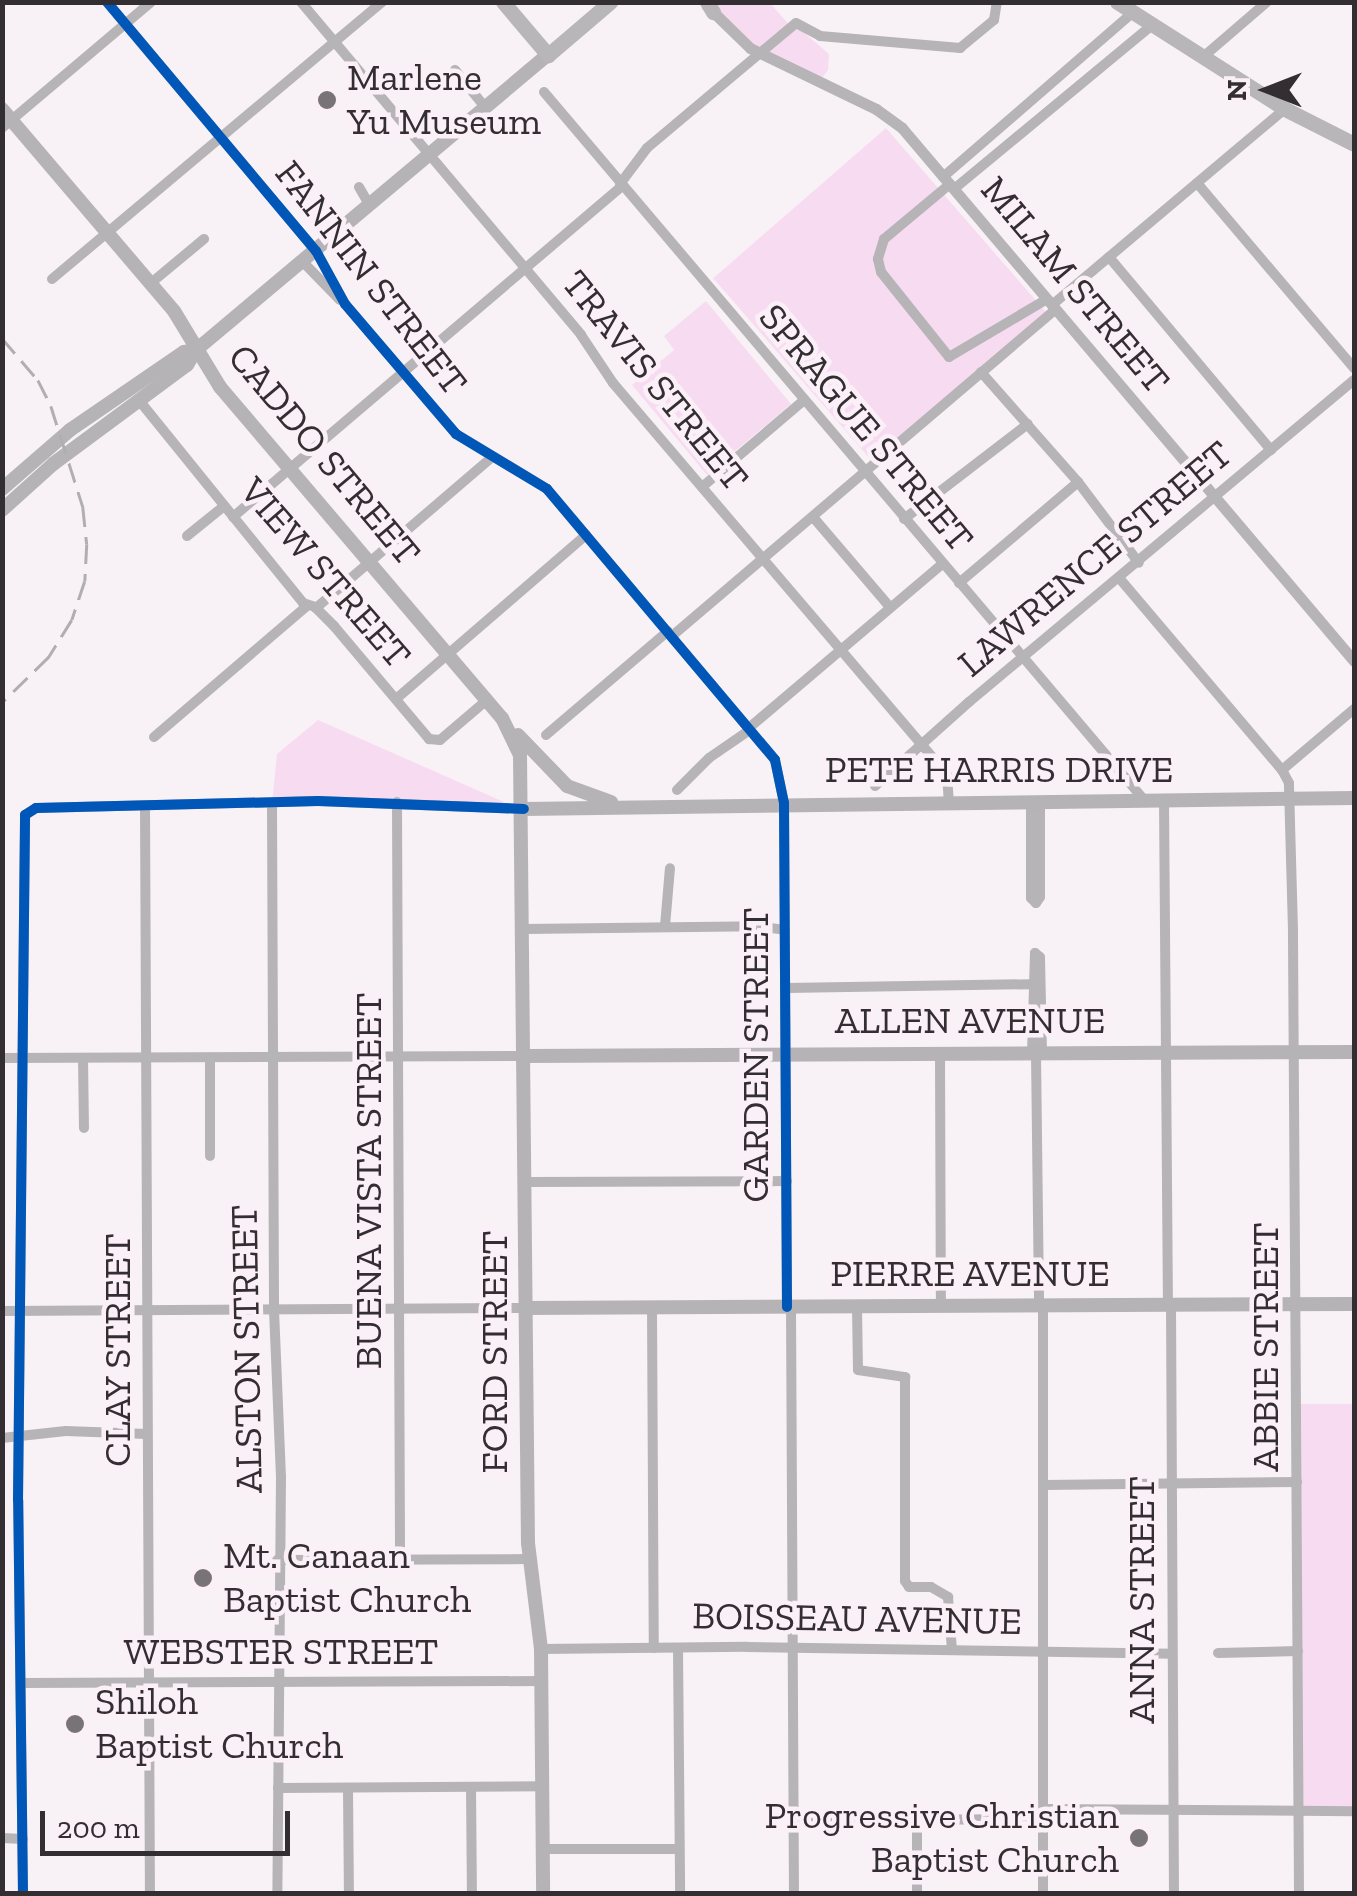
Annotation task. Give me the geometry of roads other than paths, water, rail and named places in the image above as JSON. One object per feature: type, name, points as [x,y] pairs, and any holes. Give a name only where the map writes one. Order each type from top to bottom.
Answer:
[{"type":"main road","points":[[503,2],[548,55]]},
{"type":"main road","points":[[1117,2],[1285,108],[1354,144]]},
{"type":"main road","points":[[2,489],[70,430],[187,365],[196,350],[608,3]]},
{"type":"main road","name":"CADDO STREET","points":[[6,119],[152,283],[181,320],[220,387],[502,718],[520,755],[524,809]]},
{"type":"main road","points":[[2,510],[135,395]]},
{"type":"main road","points":[[502,718],[567,786],[632,807]]},
{"type":"main road","name":"PETE HARRIS DRIVE","points":[[524,809],[1354,798]]},
{"type":"main road","name":"FORD STREET","points":[[524,809],[529,1558],[541,1649],[543,1894]]},
{"type":"main road","name":"ALLEN AVENUE","points":[[526,1056],[1354,1052]]},
{"type":"main road","name":"PIERRE AVENUE","points":[[526,1308],[1354,1304]]},
{"type":"street","name":"FANNIN STREET","points":[[107,2],[316,251],[345,304]]},
{"type":"street","points":[[6,119],[151,2]]},
{"type":"street","name":"TRAVIS STREET","points":[[301,2],[946,775],[949,802]]},
{"type":"street","points":[[52,280],[382,2]]},
{"type":"street","points":[[232,517],[621,185],[648,148],[799,22],[820,36],[965,47],[994,20],[997,2]]},
{"type":"street","points":[[1204,57],[1267,2]]},
{"type":"street","name":"MILAM STREET","points":[[708,6],[736,38],[760,53],[885,114],[949,183],[1354,661]]},
{"type":"street","points":[[949,183],[1132,12]]},
{"type":"street","points":[[1052,304],[949,358],[881,272],[878,260],[884,238],[1152,25]]},
{"type":"street","points":[[455,70],[486,108]]},
{"type":"street","name":"SPRAGUE STREET","points":[[528,72],[1145,801]]},
{"type":"street","points":[[546,735],[813,518],[982,372],[1052,304],[1285,108]]},
{"type":"street","points":[[1197,183],[1354,368]]},
{"type":"street","points":[[359,187],[370,206]]},
{"type":"street","points":[[152,283],[204,239]]},
{"type":"street","points":[[1110,257],[1272,450]]},
{"type":"street","name":"FANNIN STREET","points":[[303,262],[345,304],[456,434],[547,489],[750,728],[779,768],[784,803]]},
{"type":"street","points":[[982,372],[1078,482],[1139,563]]},
{"type":"street","name":"LAWRENCE STREET","points":[[876,786],[1354,380]]},
{"type":"street","name":"VIEW STREET","points":[[135,395],[232,517],[435,741],[487,700]]},
{"type":"street","points":[[702,487],[803,401]]},
{"type":"street","points":[[904,519],[1028,424]]},
{"type":"street","points":[[154,736],[492,456]]},
{"type":"street","points":[[958,583],[1078,482]]},
{"type":"street","points":[[187,536],[224,506]]},
{"type":"street","points":[[813,518],[890,607]]},
{"type":"street","points":[[396,699],[586,535]]},
{"type":"street","points":[[677,790],[708,758],[750,728],[942,564]]},
{"type":"street","points":[[1120,579],[1282,770],[1354,709]]},
{"type":"street","name":"ABBIE STREET","points":[[1282,770],[1289,783],[1294,1052],[1299,1894]]},
{"type":"street","name":"ANNA STREET","points":[[1164,801],[1174,1894]]},
{"type":"street","points":[[23,1894],[22,821],[27,812],[36,808],[397,802],[524,809]]},
{"type":"street","name":"BUENA VISTA STREET","points":[[397,802],[400,1560]]},
{"type":"street","points":[[1035,802],[1040,897],[1036,903],[1031,898],[1035,802]]},
{"type":"street","name":"ALSTON STREET","points":[[272,803],[274,1310],[280,1443],[277,1894]]},
{"type":"street","name":"GARDEN STREET","points":[[784,803],[794,1894]]},
{"type":"street","name":"CLAY STREET","points":[[145,806],[150,1894]]},
{"type":"street","points":[[665,926],[670,868]]},
{"type":"street","points":[[526,929],[665,926],[785,930]]},
{"type":"street","points":[[1037,1054],[1031,958],[1037,954],[1044,1484],[1043,1894]]},
{"type":"street","points":[[786,988],[1032,984]]},
{"type":"street","points":[[940,1054],[941,1306]]},
{"type":"street","points":[[2,1058],[526,1056]]},
{"type":"street","points":[[84,1058],[84,1128]]},
{"type":"street","points":[[210,1058],[210,1156]]},
{"type":"street","points":[[526,1182],[787,1181]]},
{"type":"street","points":[[857,1307],[858,1370],[905,1377],[905,1581],[909,1587],[931,1587],[948,1597],[952,1650]]},
{"type":"street","points":[[2,1311],[526,1308]]},
{"type":"street","points":[[652,1308],[654,1648]]},
{"type":"street","points":[[2,1438],[66,1431],[147,1434]]},
{"type":"street","points":[[1044,1484],[1297,1482]]},
{"type":"street","points":[[277,1560],[529,1558]]},
{"type":"street","points":[[678,1648],[680,1894]]},
{"type":"street","name":"BOISSEAU AVENUE","points":[[541,1649],[1172,1654]]},
{"type":"street","points":[[1218,1653],[1298,1651]]},
{"type":"street","name":"WEBSTER STREET","points":[[21,1684],[542,1680]]},
{"type":"street","points":[[278,1788],[543,1786]]},
{"type":"street","points":[[471,1787],[472,1894]]},
{"type":"street","points":[[348,1788],[348,1894]]},
{"type":"street","points":[[793,1821],[916,1822],[1174,1810],[1354,1811]]},
{"type":"street","points":[[916,1822],[917,1894]]},
{"type":"street","points":[[2,1838],[23,1838]]},
{"type":"street","points":[[543,1849],[679,1849]]},
{"type":"railway","points":[[2,338],[38,380],[51,406],[83,507],[87,544],[85,581],[72,620],[49,657],[2,703]]},
{"type":"place","name":"Marlene Yu Museum","points":[[327,100]]},
{"type":"place","name":"Mt. Canaan Baptist Church","points":[[203,1578]]},
{"type":"place","name":"Shiloh Baptist Church","points":[[75,1724]]},
{"type":"place","name":"Progressive Christian Baptist Church","points":[[1139,1838]]}]
